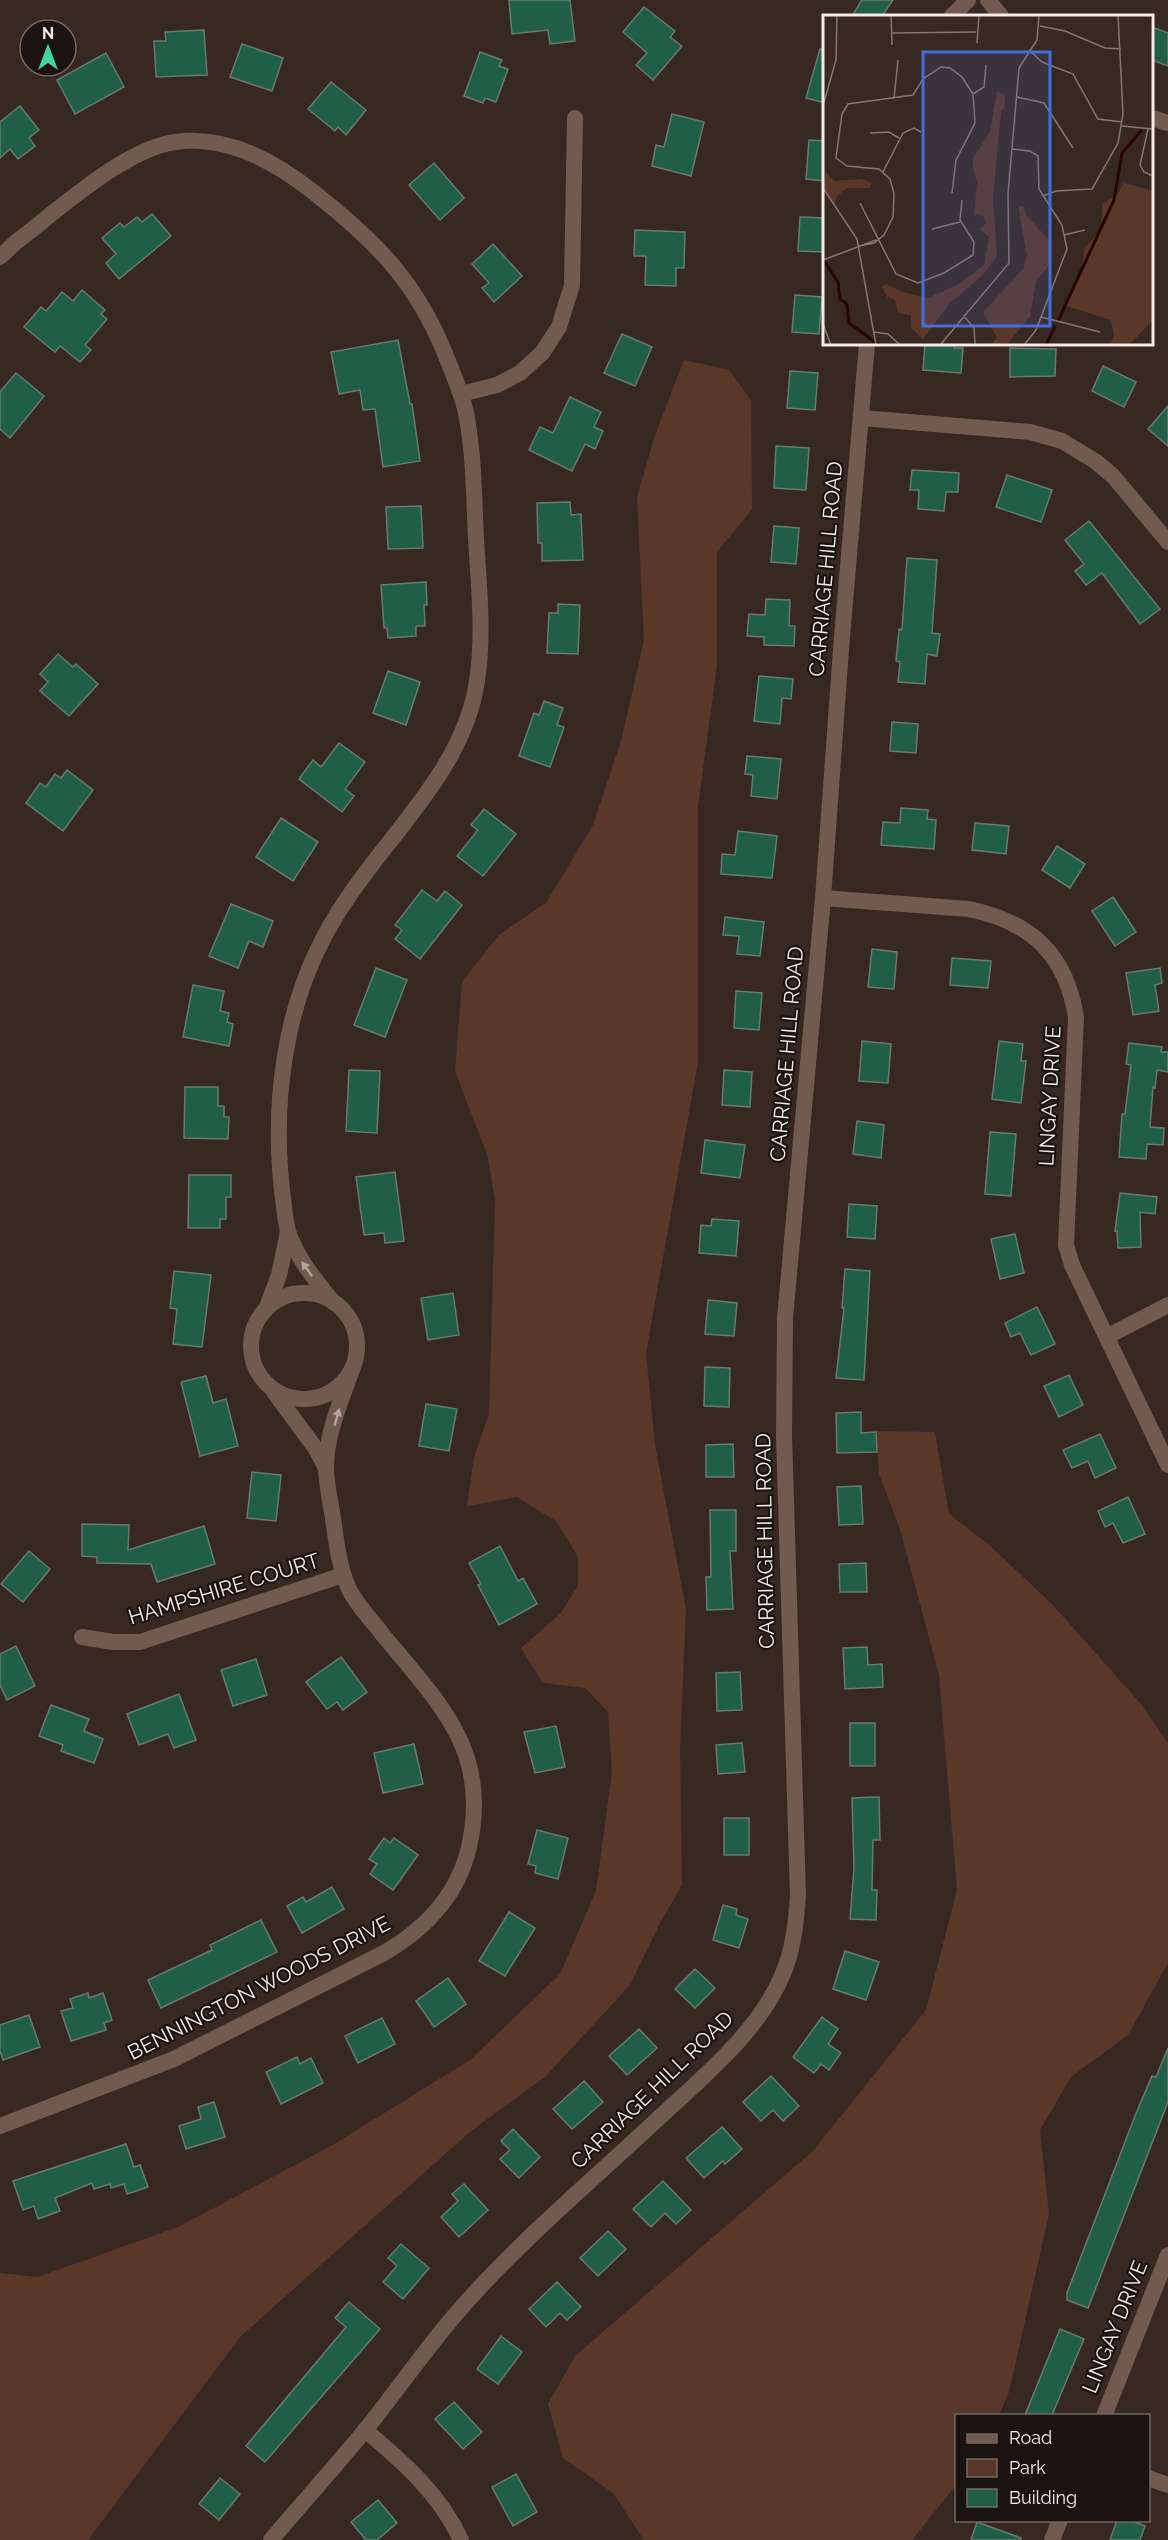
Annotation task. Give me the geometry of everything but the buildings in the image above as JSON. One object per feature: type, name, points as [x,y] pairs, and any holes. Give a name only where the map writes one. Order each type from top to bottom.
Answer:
[{"type":"street","points":[[953,15],[968,0]]},
{"type":"street","points":[[988,0],[1000,15]]},
{"type":"street","points":[[461,394],[497,385],[520,373],[542,353],[559,327],[572,285],[575,118]]},
{"type":"street","points":[[1153,118],[1168,123]]},
{"type":"street","name":"BENNINGTON WOODS DRIVE","points":[[0,257],[16,242],[129,158],[160,145],[175,142],[196,141],[234,147],[267,160],[296,178],[383,252],[420,300],[444,349],[461,394],[469,435],[479,590],[480,652],[474,701],[465,728],[453,752],[345,900],[324,939],[302,990],[288,1038],[281,1087],[280,1166],[288,1232],[279,1275],[267,1308],[254,1328],[251,1351],[258,1373],[311,1442],[326,1468]]},
{"type":"street","name":"CARRIAGE HILL ROAD","points":[[271,2540],[365,2430],[469,2299],[740,2039],[770,1998],[782,1976],[790,1952],[796,1923],[798,1896],[784,1435],[785,1318],[823,898],[867,345]]},
{"type":"street","points":[[861,418],[1030,432],[1062,441],[1080,451],[1113,476],[1168,542]]},
{"type":"street","name":"LINGAY DRIVE","points":[[823,898],[969,909],[989,913],[1029,933],[1059,964],[1071,991],[1076,1017],[1066,1245],[1072,1265],[1168,1465]]},
{"type":"street","name":"BENNINGTON WOODS DRIVE","points":[[0,2126],[174,2060],[384,1953],[420,1929],[443,1903],[463,1867],[471,1838],[474,1791],[468,1755],[446,1714],[359,1604],[349,1590],[343,1575],[326,1468],[336,1418],[353,1367],[357,1345],[355,1329],[347,1314],[333,1302],[309,1273],[288,1232]]},
{"type":"street","points":[[267,1308],[280,1298],[298,1293],[315,1294],[333,1302]]},
{"type":"street","points":[[1108,1336],[1168,1305]]},
{"type":"street","points":[[270,1387],[292,1398],[319,1397],[341,1384],[353,1367]]},
{"type":"street","name":"HAMPSHIRE COURT","points":[[82,1636],[113,1642],[140,1642],[343,1575]]},
{"type":"street","name":"LINGAY DRIVE","points":[[1104,2414],[1168,2255]]},
{"type":"street","points":[[365,2430],[427,2486],[445,2510],[461,2540]]},
{"type":"street","points":[[1150,2478],[1168,2485]]},
{"type":"street","points":[[1052,2540],[1059,2522]]},
{"type":"green space","points":[[684,360],[729,370],[751,400],[752,509],[717,552],[717,665],[698,807],[698,1062],[646,1353],[655,1445],[686,1609],[680,1749],[682,1885],[661,1921],[630,1985],[545,2077],[471,2131],[241,2336],[88,2540],[0,2540],[0,2273],[38,2277],[178,2227],[331,2146],[470,2060],[560,1974],[596,1891],[612,1772],[608,1712],[585,1688],[543,1683],[521,1648],[560,1614],[578,1586],[578,1557],[556,1521],[517,1497],[467,1506],[474,1457],[489,1414],[495,1201],[488,1157],[455,1071],[462,982],[499,935],[546,903],[593,825],[621,741],[644,640],[637,497],[655,435]]},
{"type":"green space","points":[[876,1431],[935,1432],[949,1514],[988,1544],[1051,1603],[1141,1704],[1168,1743],[1168,1963],[1128,2035],[1071,2077],[1040,2130],[1049,2214],[1009,2392],[999,2414],[955,2414],[955,2486],[912,2540],[644,2540],[613,2493],[563,2458],[548,2404],[575,2356],[813,2151],[926,2010],[957,1890],[939,1675],[900,1529],[879,1474]]}]
